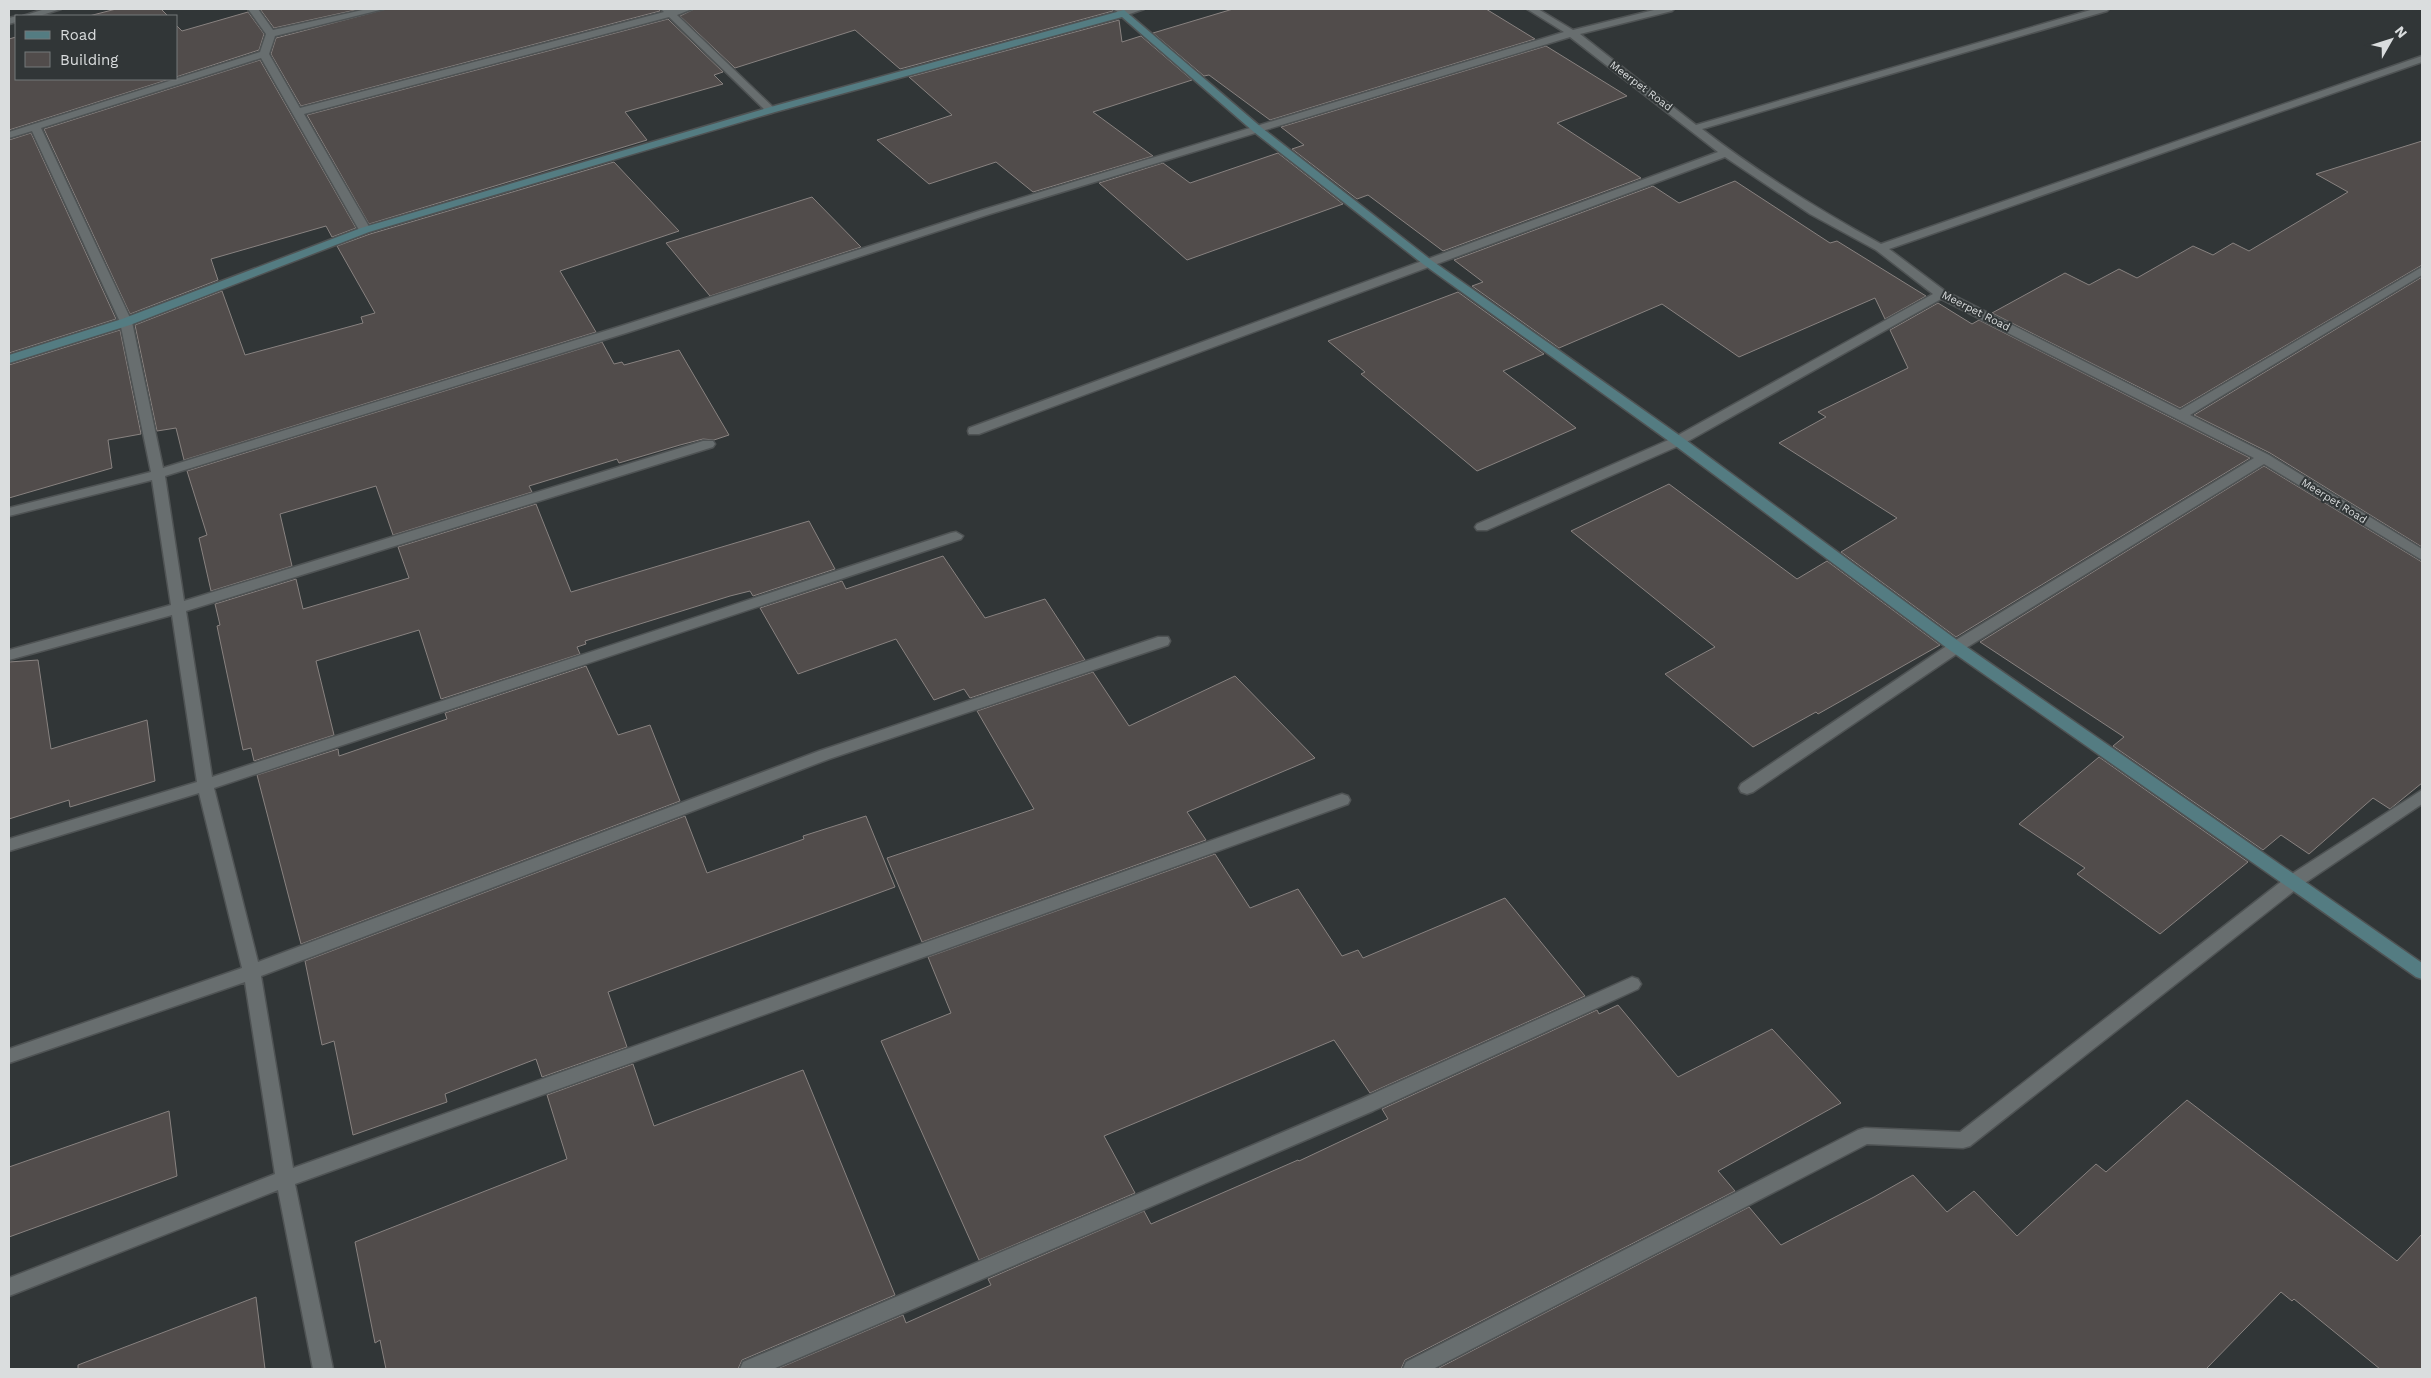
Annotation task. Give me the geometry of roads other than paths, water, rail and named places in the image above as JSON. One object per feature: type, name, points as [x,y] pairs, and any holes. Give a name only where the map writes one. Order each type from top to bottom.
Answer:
[{"type":"street","points":[[32,15],[56,9]]},
{"type":"street","points":[[252,9],[271,34]]},
{"type":"street","points":[[271,34],[379,9]]},
{"type":"street","points":[[298,112],[668,11],[687,9]]},
{"type":"street","points":[[9,358],[126,322],[365,230],[771,110],[1121,11],[1139,9]]},
{"type":"street","name":"Meerpet Road","points":[[1532,9],[1572,33],[1726,153],[1814,212],[1880,248],[1941,294],[2264,458],[2422,555]]},
{"type":"street","points":[[9,512],[158,474],[622,330],[986,212],[1572,33],[1669,9]]},
{"type":"street","points":[[1696,128],[2104,9]]},
{"type":"street","points":[[668,11],[771,110]]},
{"type":"street","points":[[1121,11],[1258,130],[1427,262],[1678,441],[1956,647],[2422,972]]},
{"type":"street","points":[[271,34],[264,54],[365,230]]},
{"type":"street","points":[[9,135],[36,128],[264,54]]},
{"type":"street","points":[[1880,248],[2422,59]]},
{"type":"street","points":[[36,128],[126,322],[158,474],[205,786],[252,972],[285,1179],[323,1369]]},
{"type":"street","points":[[974,431],[1726,153]]},
{"type":"street","points":[[2180,416],[2422,270]]},
{"type":"street","points":[[1482,528],[1678,441],[1726,416],[1941,294]]},
{"type":"street","points":[[9,656],[179,608],[708,444]]},
{"type":"street","points":[[1747,788],[1956,647],[2264,458]]},
{"type":"street","points":[[9,845],[205,786],[956,536]]},
{"type":"street","points":[[9,1056],[252,972],[824,756],[1163,641]]},
{"type":"street","points":[[1413,1369],[1865,1136],[1963,1140],[2293,882],[2422,796]]},
{"type":"street","points":[[9,1287],[285,1179],[1342,800]]},
{"type":"street","points":[[750,1369],[1367,1105],[1632,984]]}]
